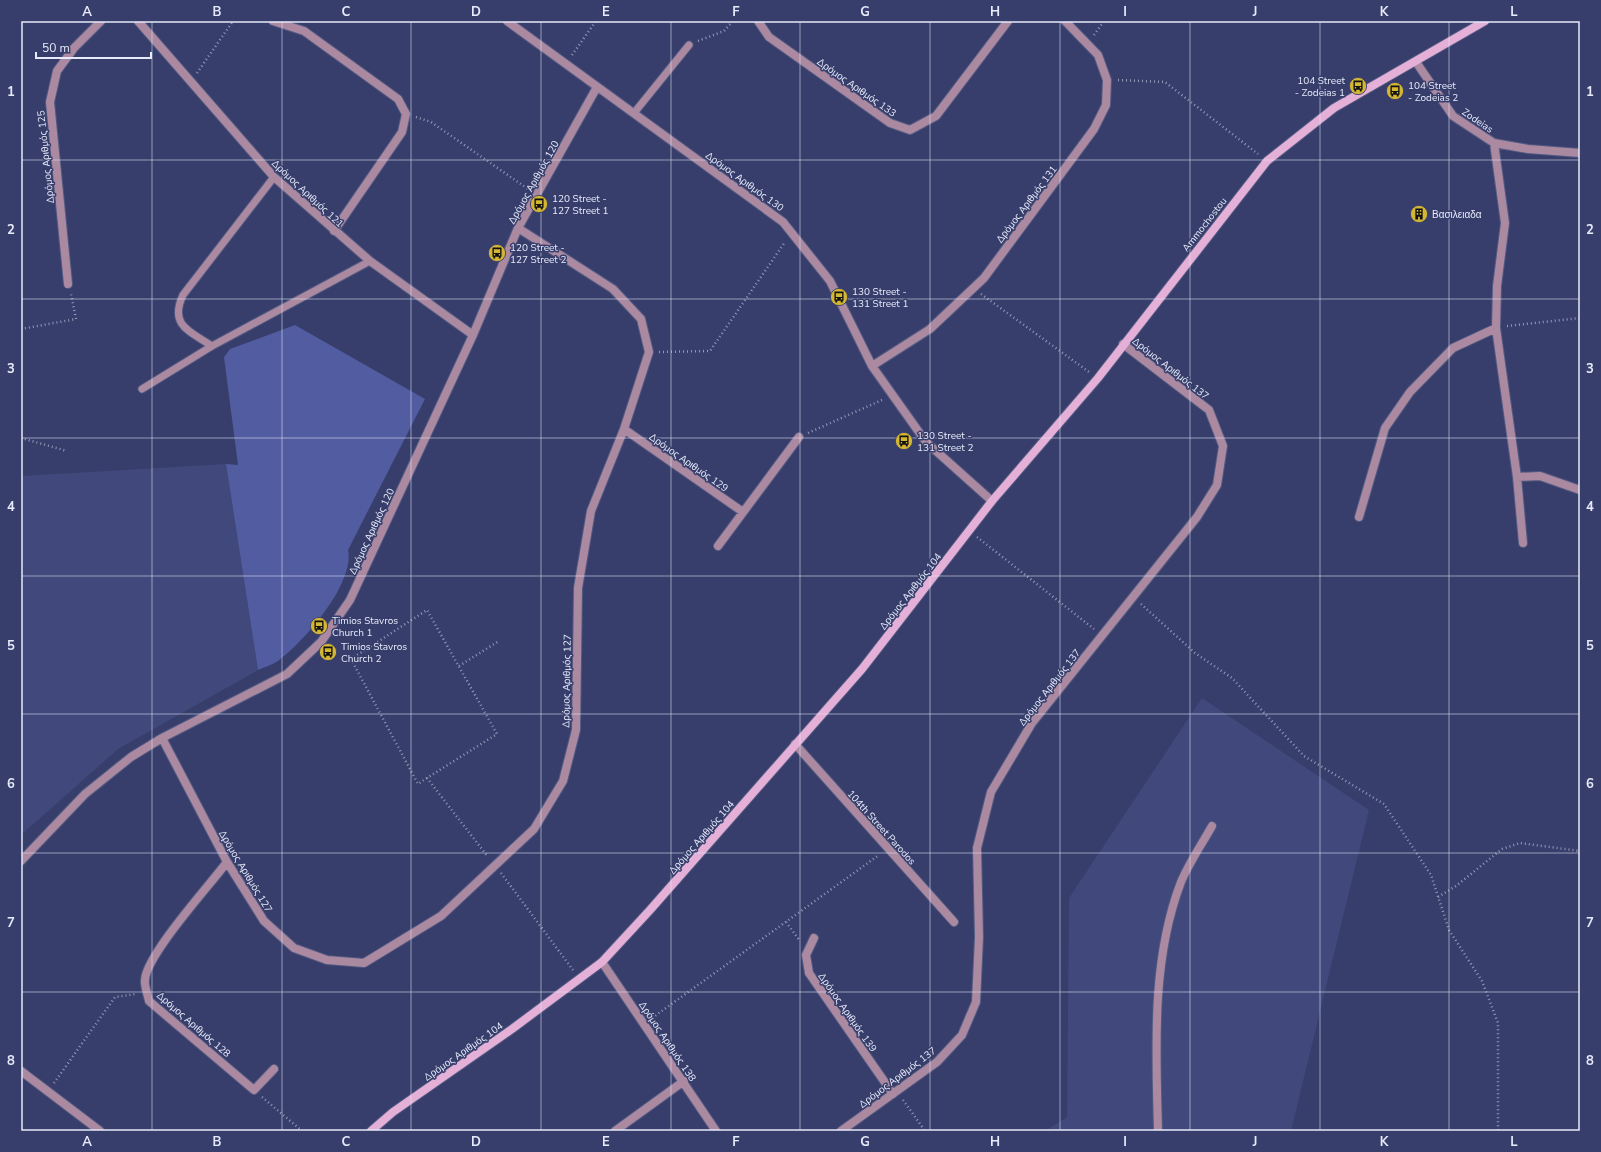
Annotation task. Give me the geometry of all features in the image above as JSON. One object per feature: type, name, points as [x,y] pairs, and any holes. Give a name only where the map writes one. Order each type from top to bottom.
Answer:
[{"type":"street","name":"Δρόμος Αριθμός 125","points":[[68,284],[50,102],[57,71],[74,48],[101,21]]},
{"type":"street","name":"Δρόμος Αριθμός 121","points":[[138,21],[274,177],[370,261],[473,335]]},
{"type":"street","points":[[273,21],[304,31],[398,99],[406,114],[402,132],[334,231]]},
{"type":"street","name":"Δρόμος Αριθμός 130","points":[[507,21],[783,222],[830,281],[872,366],[926,442],[992,501]]},
{"type":"street","name":"Δρόμος Αριθμός 133","points":[[758,21],[769,37],[890,123],[910,130],[936,116],[1008,21]]},
{"type":"street","name":"Δρόμος Αριθμός 131","points":[[872,366],[930,329],[984,278],[1094,129],[1106,105],[1107,80],[1098,55],[1065,21]]},
{"type":"street","name":"Ammochostou","points":[[992,501],[1098,378],[1267,161],[1334,108],[1485,21]]},
{"type":"street","name":"Zodeias","points":[[1416,62],[1453,116],[1494,143],[1528,149],[1580,153]]},
{"type":"street","name":"Δρόμος Αριθμός 120","points":[[21,861],[85,794],[131,757],[162,738],[287,674],[321,642],[350,600],[473,335],[518,228],[598,87]]},
{"type":"street","points":[[1494,143],[1505,223],[1497,286],[1496,328],[1517,477],[1523,543]]},
{"type":"street","points":[[518,228],[613,289],[641,319],[649,352]]},
{"type":"street","points":[[1359,517],[1385,428],[1410,392],[1453,348],[1496,328]]},
{"type":"street","name":"Δρόμος Αριθμός 137","points":[[841,1131],[937,1062],[962,1035],[976,1002],[979,937],[977,848],[991,792],[1032,723],[1197,517],[1217,485],[1223,446],[1209,410],[1123,344]]},
{"type":"street","name":"Δρόμος Αριθμός 127","points":[[162,738],[227,862],[264,921],[294,948],[327,960],[364,963],[441,916],[534,829],[563,781],[576,730],[578,588],[591,511],[624,429],[649,352]]},
{"type":"street","name":"Δρόμος Αριθμός 129","points":[[624,429],[742,512]]},
{"type":"street","points":[[718,546],[799,437]]},
{"type":"street","points":[[1517,477],[1540,476],[1580,490]]},
{"type":"street","name":"Δρόμος Αριθμός 104","points":[[371,1131],[393,1112],[512,1029],[602,962],[650,910],[862,669],[992,501]]},
{"type":"street","name":"104th Street Parodos","points":[[795,744],[954,922]]},
{"type":"street","points":[[1158,1131],[1155,1037],[1165,938],[1182,881],[1212,826]]},
{"type":"street","name":"Δρόμος Αριθμός 128","points":[[227,862],[154,954],[145,980],[149,1001],[254,1090]]},
{"type":"street","points":[[807,952],[814,938]]},
{"type":"street","name":"Δρόμος Αριθμός 139","points":[[807,952],[806,955],[809,973],[895,1092]]},
{"type":"street","name":"Δρόμος Αριθμός 138","points":[[602,962],[684,1081],[716,1131]]},
{"type":"street","points":[[254,1090],[274,1069]]},
{"type":"street","points":[[22,1075],[48,1091],[100,1131]]},
{"type":"street","points":[[615,1131],[684,1081]]},
{"type":"lane","points":[[634,113],[689,45]]},
{"type":"lane","points":[[212,346],[181,326],[178,316],[178,306],[183,295],[274,177]]},
{"type":"lane","points":[[142,389],[212,346],[370,261]]},
{"type":"path","points":[[191,82],[233,21],[236,21]]},
{"type":"path","points":[[566,64],[596,21]]},
{"type":"path","points":[[689,45],[724,31],[733,21]]},
{"type":"path","points":[[1088,44],[1104,21]]},
{"type":"path","points":[[1107,80],[1165,82],[1267,161]]},
{"type":"path","points":[[406,114],[431,122],[536,195]]},
{"type":"path","points":[[649,352],[710,351],[792,232]]},
{"type":"path","points":[[21,329],[76,320],[68,284]]},
{"type":"path","points":[[973,288],[1098,378]]},
{"type":"path","points":[[1496,328],[1580,318]]},
{"type":"path","points":[[799,437],[893,395]]},
{"type":"path","points":[[21,438],[67,450]]},
{"type":"path","points":[[969,531],[1102,636]]},
{"type":"path","points":[[1133,597],[1195,653],[1232,678],[1304,756],[1384,804],[1431,875],[1449,930],[1482,980],[1498,1023],[1498,1131]]},
{"type":"path","points":[[427,610],[497,734],[427,778],[418,784],[350,659],[427,610]]},
{"type":"path","points":[[459,666],[499,641]]},
{"type":"path","points":[[427,778],[496,866],[579,979]]},
{"type":"path","points":[[1438,897],[1456,886],[1502,849],[1520,843],[1580,851]]},
{"type":"path","points":[[644,1024],[889,849]]},
{"type":"path","points":[[786,922],[807,952]]},
{"type":"path","points":[[48,1091],[115,997],[147,993]]},
{"type":"path","points":[[254,1090],[302,1131]]},
{"type":"path","points":[[895,1092],[925,1131]]},
{"type":"shaded area","points":[[295,325],[425,399],[348,550],[348,564],[344,579],[336,595],[325,612],[300,641],[278,661],[258,670],[226,464],[238,465],[224,357],[230,349]]},
{"type":"shaded area","points":[[226,464],[258,670],[118,749],[21,835],[21,476]]},
{"type":"shaded area","points":[[1202,698],[1369,810],[1291,1131],[1045,1131],[1067,1117],[1069,898]]},
{"type":"place","name":"104 Street - Zodeias 1","points":[[1358,86]]},
{"type":"place","name":"104 Street - Zodeias 2","points":[[1395,91]]},
{"type":"place","name":"120 Street - 127 Street 1","points":[[539,204]]},
{"type":"place","name":"Βασιλειαδα","points":[[1419,214]]},
{"type":"place","name":"120 Street - 127 Street 2","points":[[497,253]]},
{"type":"place","name":"130 Street - 131 Street 1","points":[[839,297]]},
{"type":"place","name":"130 Street - 131 Street 2","points":[[904,441]]},
{"type":"place","name":"Timios Stavros Church 1","points":[[319,626]]},
{"type":"place","name":"Timios Stavros Church 2","points":[[328,652]]}]
